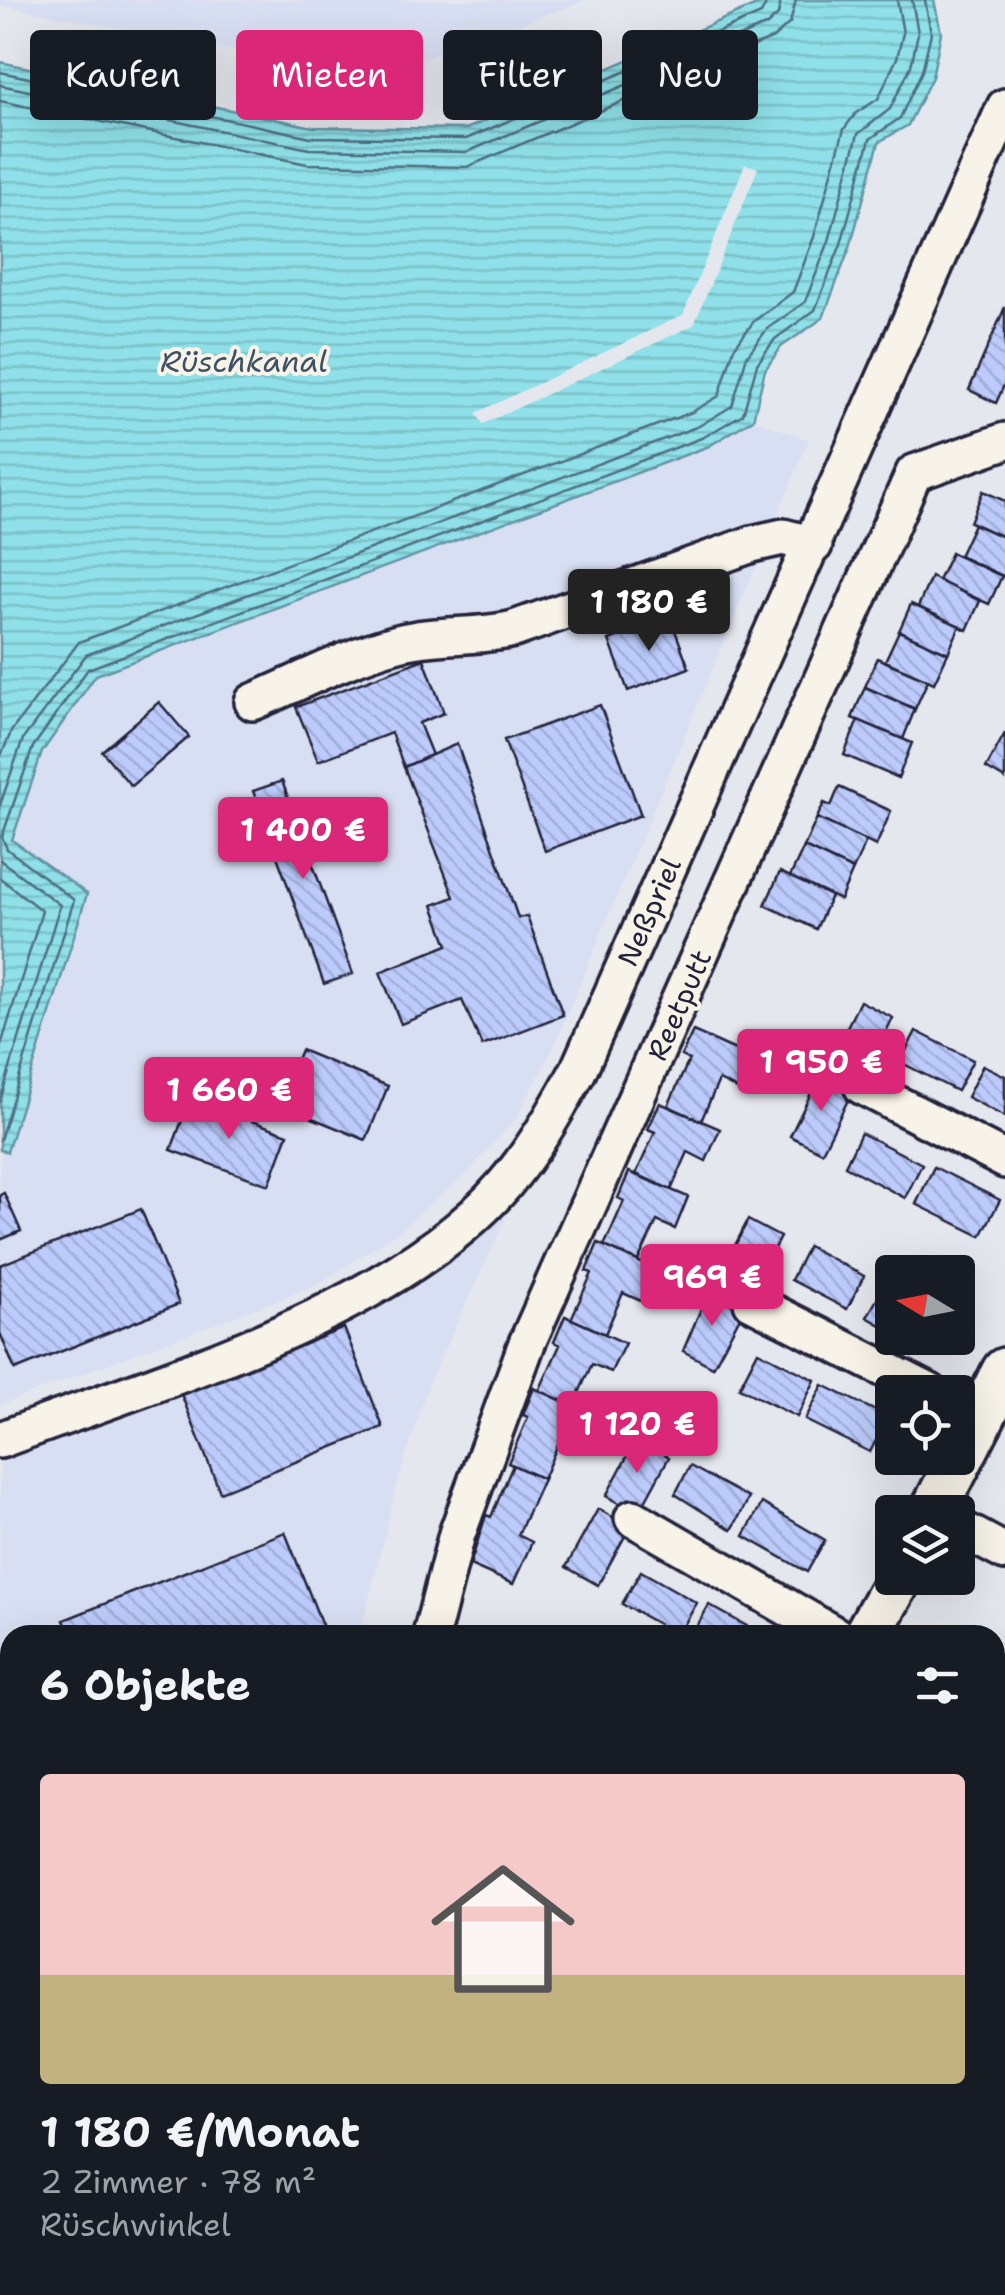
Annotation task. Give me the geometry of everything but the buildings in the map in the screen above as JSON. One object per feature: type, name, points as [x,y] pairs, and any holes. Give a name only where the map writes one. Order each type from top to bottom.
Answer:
[{"type":"street","name":"Neßpriel","points":[[0,1440],[332,1311],[438,1242],[501,1188],[531,1151],[578,1071],[1005,107]]},
{"type":"street","name":"Reetputt","points":[[434,1625],[457,1534],[527,1343],[914,473],[1005,441]]},
{"type":"street","points":[[253,702],[396,644],[437,636],[480,637],[514,629],[752,544],[782,538],[814,545]]},
{"type":"street","points":[[862,1086],[1005,1160]]},
{"type":"street","points":[[752,1302],[896,1375]]},
{"type":"street","points":[[975,1407],[1005,1370]]},
{"type":"street","points":[[633,1518],[818,1625]]},
{"type":"street","points":[[975,1536],[1005,1552]]},
{"type":"street","points":[[873,1625],[890,1595]]},
{"type":"shaded area","points":[[0,0],[587,0],[504,30],[443,30],[443,52],[423,59],[423,30],[236,30],[236,51],[216,47],[216,30],[129,30],[0,5]]},
{"type":"shaded area","points":[[753,419],[809,440],[552,1051],[517,1117],[466,1174],[399,1231],[317,1285],[0,1405],[0,1150],[7,1152],[12,841],[42,752],[96,675],[709,446]]},
{"type":"shaded area","points":[[498,1206],[505,1220],[429,1383],[396,1488],[362,1625],[0,1625],[0,1453],[336,1322]]},
{"type":"water","name":"Rüschkanal","points":[[768,0],[934,0],[941,33],[932,77],[908,125],[879,142],[850,247],[823,318],[781,347],[765,370],[753,419],[709,446],[96,675],[42,752],[12,840],[87,894],[7,1152],[0,1150],[0,62],[30,68],[30,120],[216,120],[216,107],[236,111],[236,120],[279,120],[313,127],[466,129],[487,120],[602,120],[602,71],[622,62],[622,120],[758,120],[758,30],[698,30]]},
{"type":"pier","points":[[745,164],[758,168],[694,325],[483,424],[476,413],[683,315]]}]
